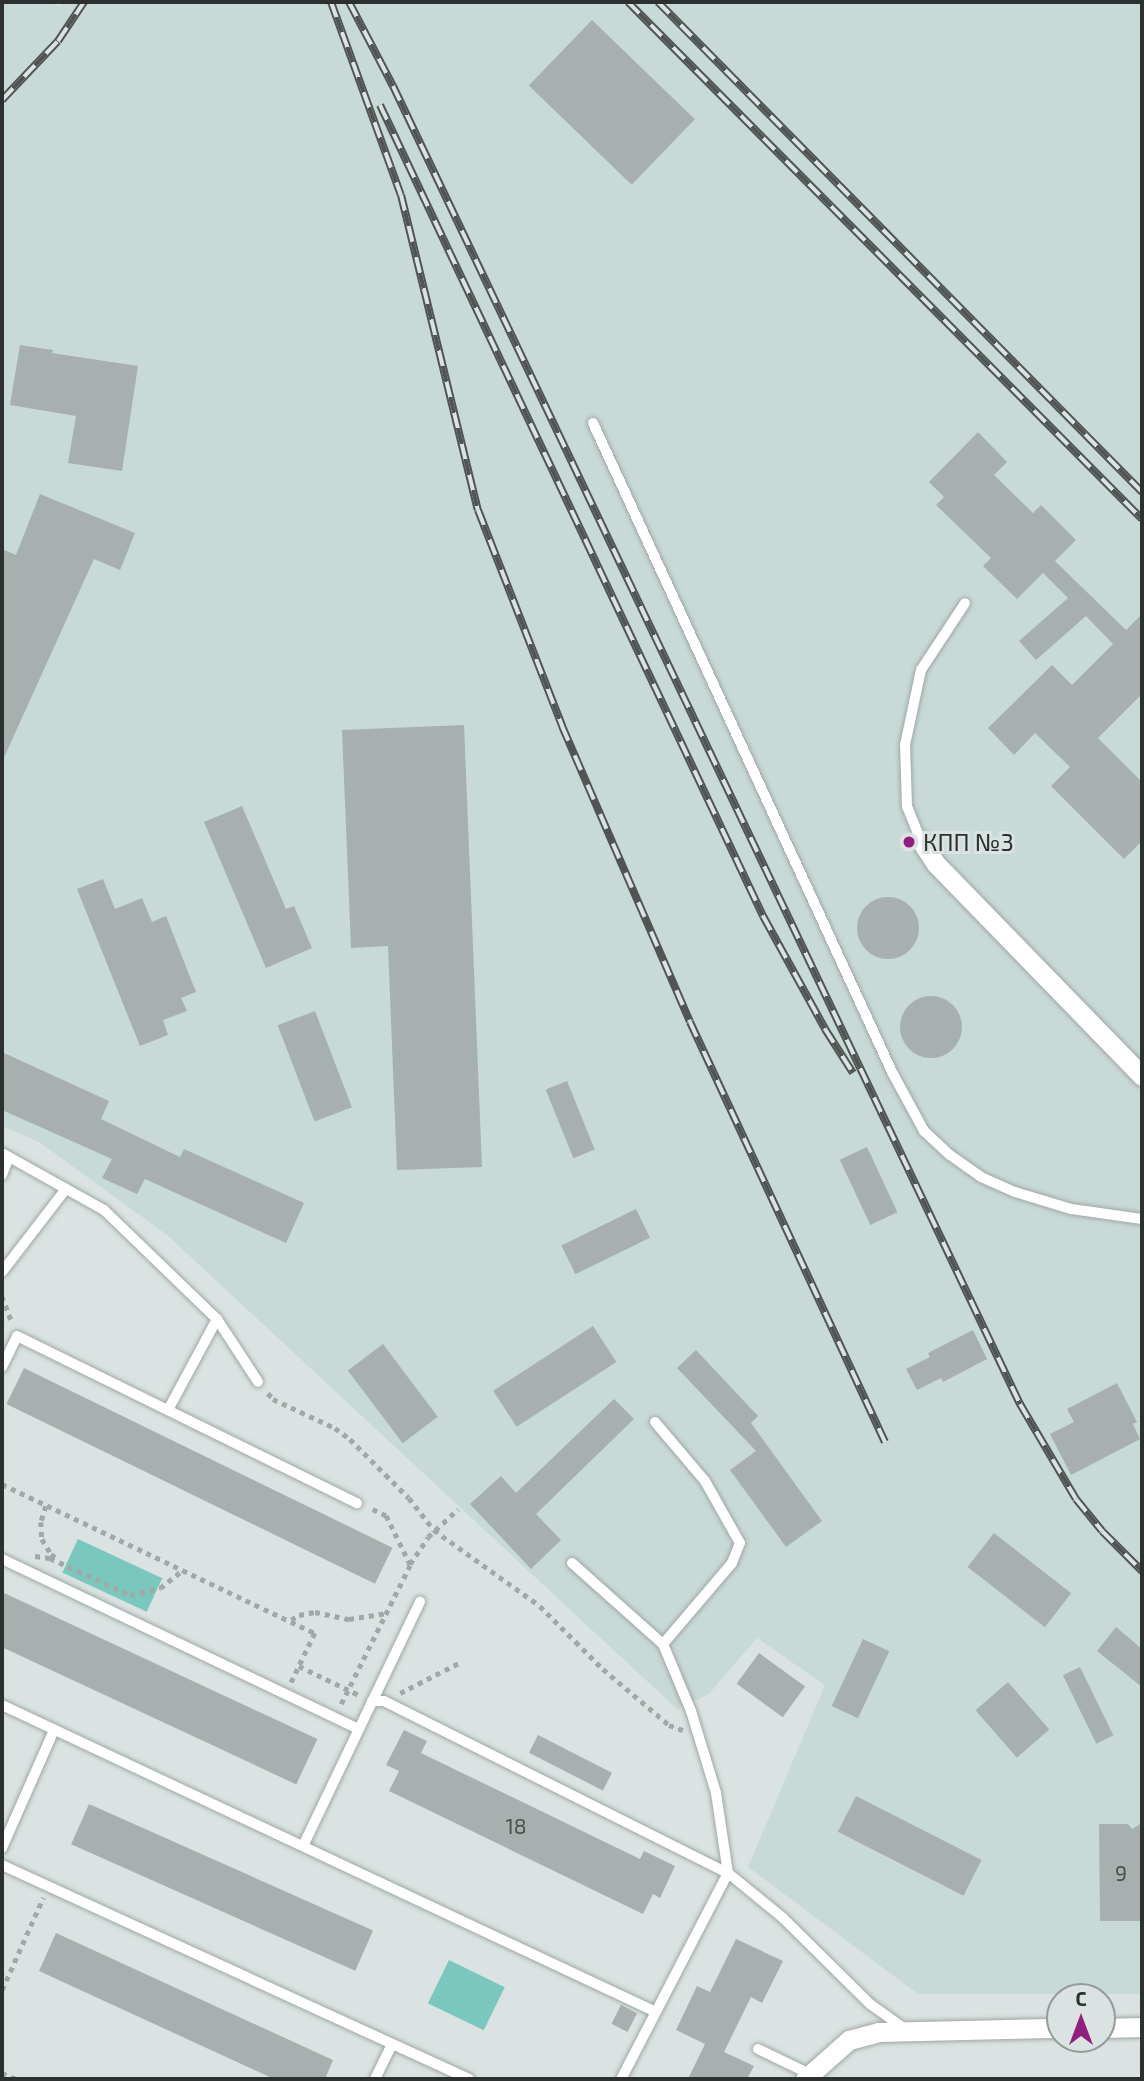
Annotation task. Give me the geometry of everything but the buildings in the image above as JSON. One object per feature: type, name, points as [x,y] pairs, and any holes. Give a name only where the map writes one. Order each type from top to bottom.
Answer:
[{"type":"street","points":[[920,841],[936,864],[1142,1076]]},
{"type":"street","points":[[1116,2028],[1142,2027]]},
{"type":"street","points":[[808,2076],[849,2040],[906,2030],[1046,2028]]},
{"type":"lane","points":[[593,424],[886,1060],[924,1131],[950,1155],[981,1177],[1015,1192],[1070,1209],[1142,1219]]},
{"type":"lane","points":[[920,841],[907,807],[905,745],[920,670],[965,603]]},
{"type":"lane","points":[[2,1175],[5,1155],[104,1210],[217,1319],[258,1381]]},
{"type":"lane","points":[[2,1272],[66,1189]]},
{"type":"lane","points":[[168,1410],[217,1319]]},
{"type":"lane","points":[[2,1367],[17,1336],[357,1503]]},
{"type":"lane","points":[[655,1422],[705,1481],[740,1543],[732,1563],[663,1644]]},
{"type":"lane","points":[[2,1559],[359,1728]]},
{"type":"lane","points":[[572,1563],[663,1644],[698,1733],[716,1793],[728,1873],[621,2079]]},
{"type":"lane","points":[[303,1846],[420,1601]]},
{"type":"lane","points":[[372,1701],[384,1701],[728,1873],[783,1918],[870,2004],[906,2030]]},
{"type":"lane","points":[[2,1705],[656,2012]]},
{"type":"lane","points":[[2,1848],[54,1730]]},
{"type":"lane","points":[[2,1865],[469,2079]]},
{"type":"lane","points":[[376,2079],[392,2044]]},
{"type":"lane","points":[[758,2049],[808,2076]]},
{"type":"path","points":[[2,1296],[17,1336]]},
{"type":"path","points":[[258,1381],[273,1399],[335,1428],[350,1439],[409,1498],[434,1530],[540,1606],[603,1669],[669,1725],[698,1733]]},
{"type":"path","points":[[2,1484],[315,1633],[286,1693]]},
{"type":"path","points":[[357,1503],[386,1516],[410,1565]]},
{"type":"path","points":[[46,1506],[41,1521],[42,1539],[51,1554],[64,1564],[131,1595],[160,1588],[183,1570]]},
{"type":"path","points":[[337,1711],[410,1565],[434,1530],[458,1508]]},
{"type":"path","points":[[290,1621],[299,1615],[315,1612],[349,1619],[386,1613]]},
{"type":"path","points":[[384,1701],[459,1663]]},
{"type":"path","points":[[299,1666],[372,1701]]},
{"type":"path","points":[[2,1989],[46,1890]]},
{"type":"path","points":[[2,1971],[2,1989]]},
{"type":"path","points":[[2,2073],[12,2078]]},
{"type":"shaded area","points":[[2,2],[43,2],[60,6],[63,2],[1142,2],[1142,1994],[1116,1994],[1116,1983],[1046,1983],[1046,1994],[918,1994],[748,1867],[825,1685],[757,1638],[709,1694],[677,1709],[167,1235],[39,1142],[2,1126]]},
{"type":"shaded area","points":[[78,1539],[162,1578],[147,1612],[62,1573]]},
{"type":"shaded area","points":[[449,1960],[505,1987],[484,2030],[428,2003]]},
{"type":"railway","points":[[2,100],[58,41],[84,2]]},
{"type":"railway","points":[[331,2],[401,195],[478,510],[562,726],[690,1022],[885,1442]]},
{"type":"railway","points":[[349,2],[393,86],[1020,1404],[1076,1499],[1102,1531],[1142,1571]]},
{"type":"railway","points":[[628,2],[1142,519]]},
{"type":"railway","points":[[658,2],[1142,492]]},
{"type":"railway","points":[[380,105],[763,916],[825,1029],[853,1073]]},
{"type":"place","name":"КПП №3","points":[[909,842]]}]
